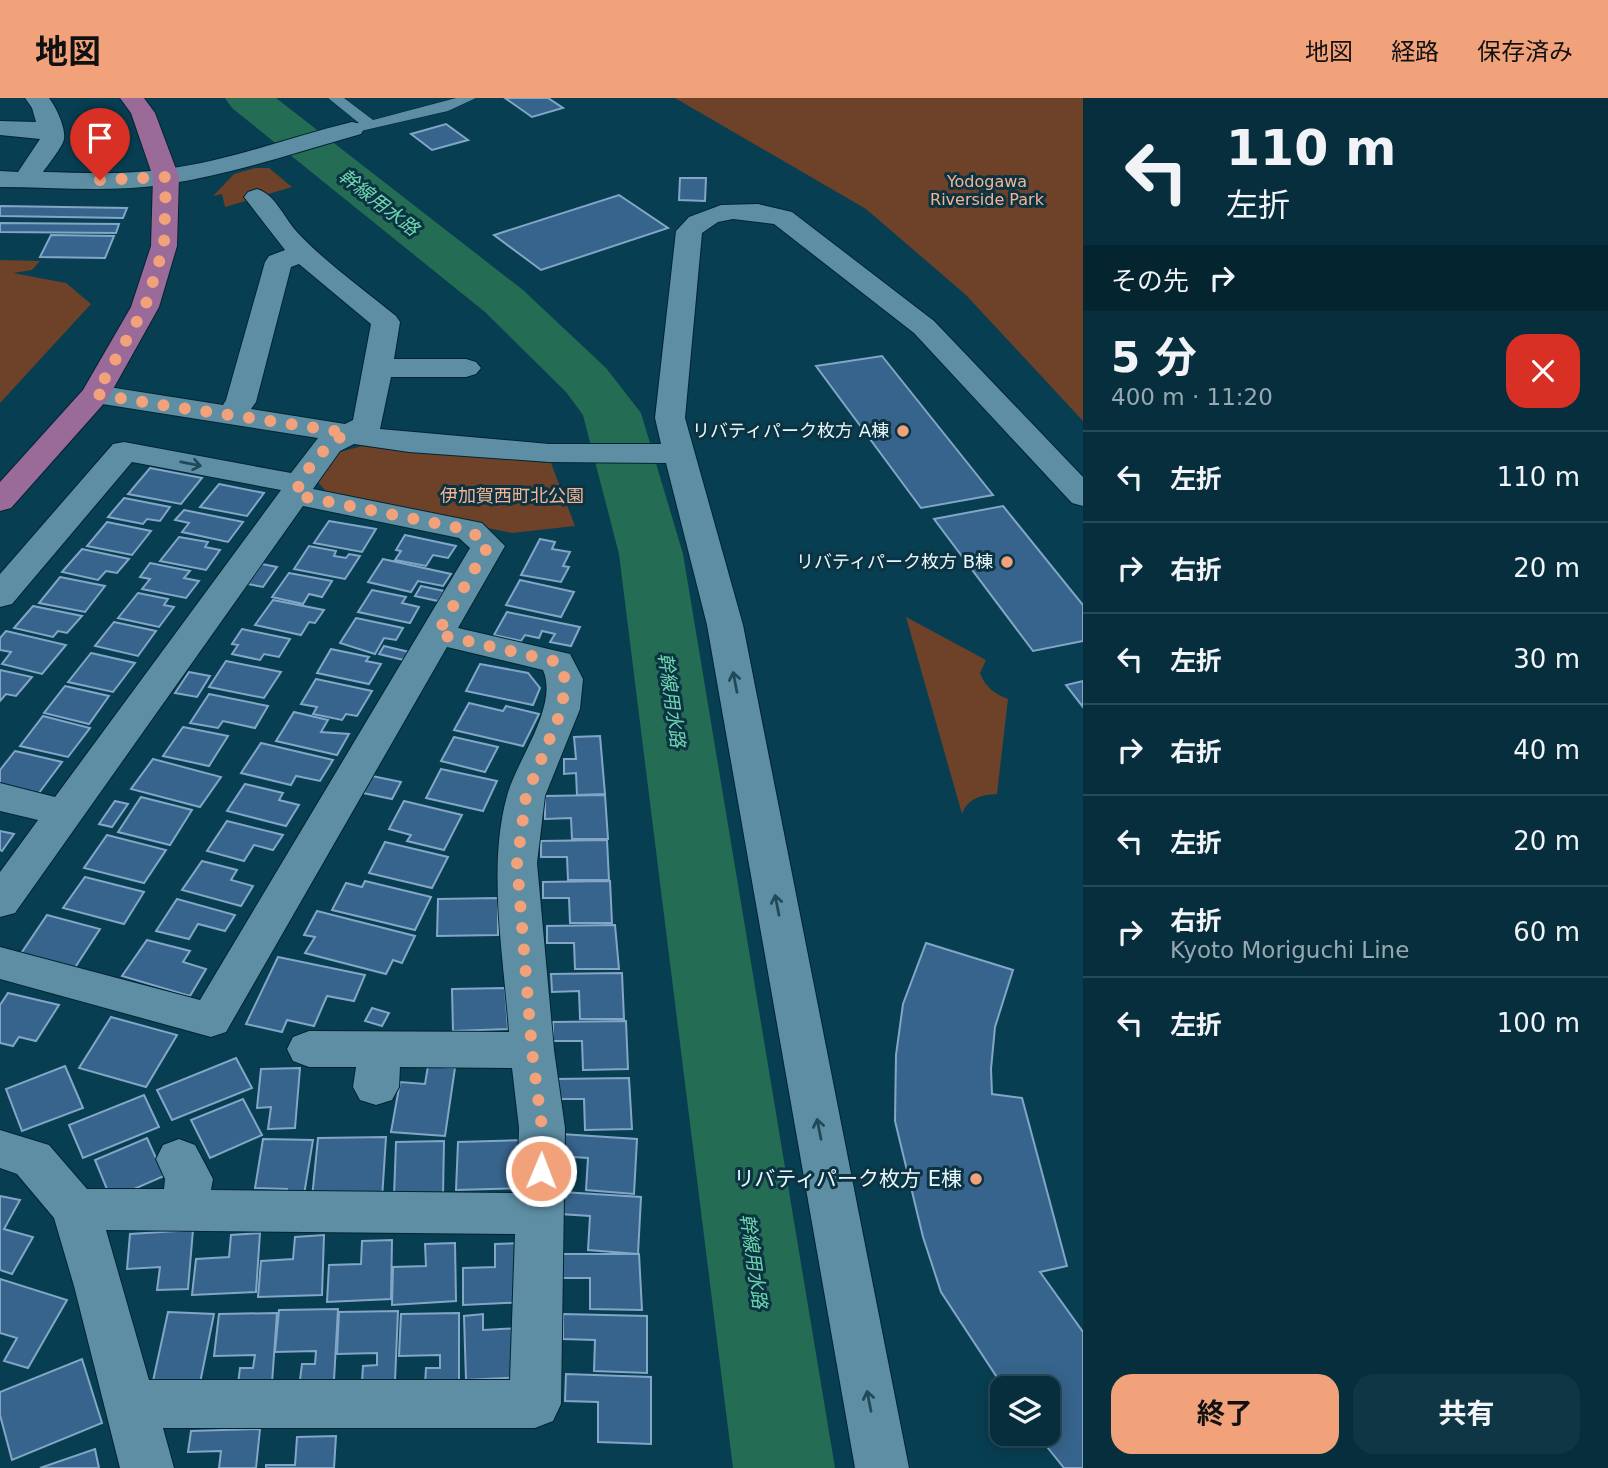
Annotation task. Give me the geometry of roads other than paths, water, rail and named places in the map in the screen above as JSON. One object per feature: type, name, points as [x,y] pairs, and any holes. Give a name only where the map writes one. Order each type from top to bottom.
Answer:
[{"type":"main road","points":[[0,501],[96,394],[145,307],[164,246],[166,177],[143,113],[132,98]]},
{"type":"street","points":[[26,179],[52,139],[44,107],[37,98]]},
{"type":"street","points":[[0,178],[125,180],[166,177],[241,161],[362,127]]},
{"type":"street","points":[[0,128],[51,130]]},
{"type":"street","points":[[0,902],[329,444],[367,425],[386,323],[303,253],[285,235],[257,197]]},
{"type":"street","points":[[882,1468],[725,625],[670,418],[689,232],[699,220],[725,211],[761,211],[783,218],[924,327],[1083,496]]},
{"type":"street","points":[[232,413],[241,402],[279,262],[303,253]]},
{"type":"street","points":[[377,368],[466,368]]},
{"type":"street","points":[[96,394],[158,405],[232,413],[409,443],[549,453],[679,454]]},
{"type":"street","points":[[0,596],[124,451],[470,530],[488,546],[211,1020],[0,963]]},
{"type":"street","points":[[131,1404],[535,1404],[542,1128],[532,1051],[517,863],[526,796],[562,709],[565,679],[558,662],[437,634]]},
{"type":"street","points":[[0,797],[65,813]]},
{"type":"street","points":[[309,1049],[378,1068],[532,1051]]},
{"type":"street","points":[[0,1149],[33,1159],[75,1209],[99,1286],[147,1468]]},
{"type":"street","points":[[179,1159],[189,1179],[185,1210]]},
{"type":"street","points":[[75,1209],[540,1214]]},
{"type":"lane","points":[[335,98],[362,127],[468,98]]},
{"type":"waterway","name":"幹線用水路","points":[[248,98],[504,301],[586,380],[612,413],[651,554],[784,1468]]},
{"type":"place","name":"リバティパーク枚方 A棟","points":[[903,431]]},
{"type":"place","name":"リバティパーク枚方 B棟","points":[[1007,562]]},
{"type":"place","name":"リバティパーク枚方 E棟","points":[[976,1179]]},
{"type":"park label","name":"Yodogawa Riverside Park","points":[[987,190]]},
{"type":"park label","name":"伊加賀西町北公園","points":[[512,496]]}]
